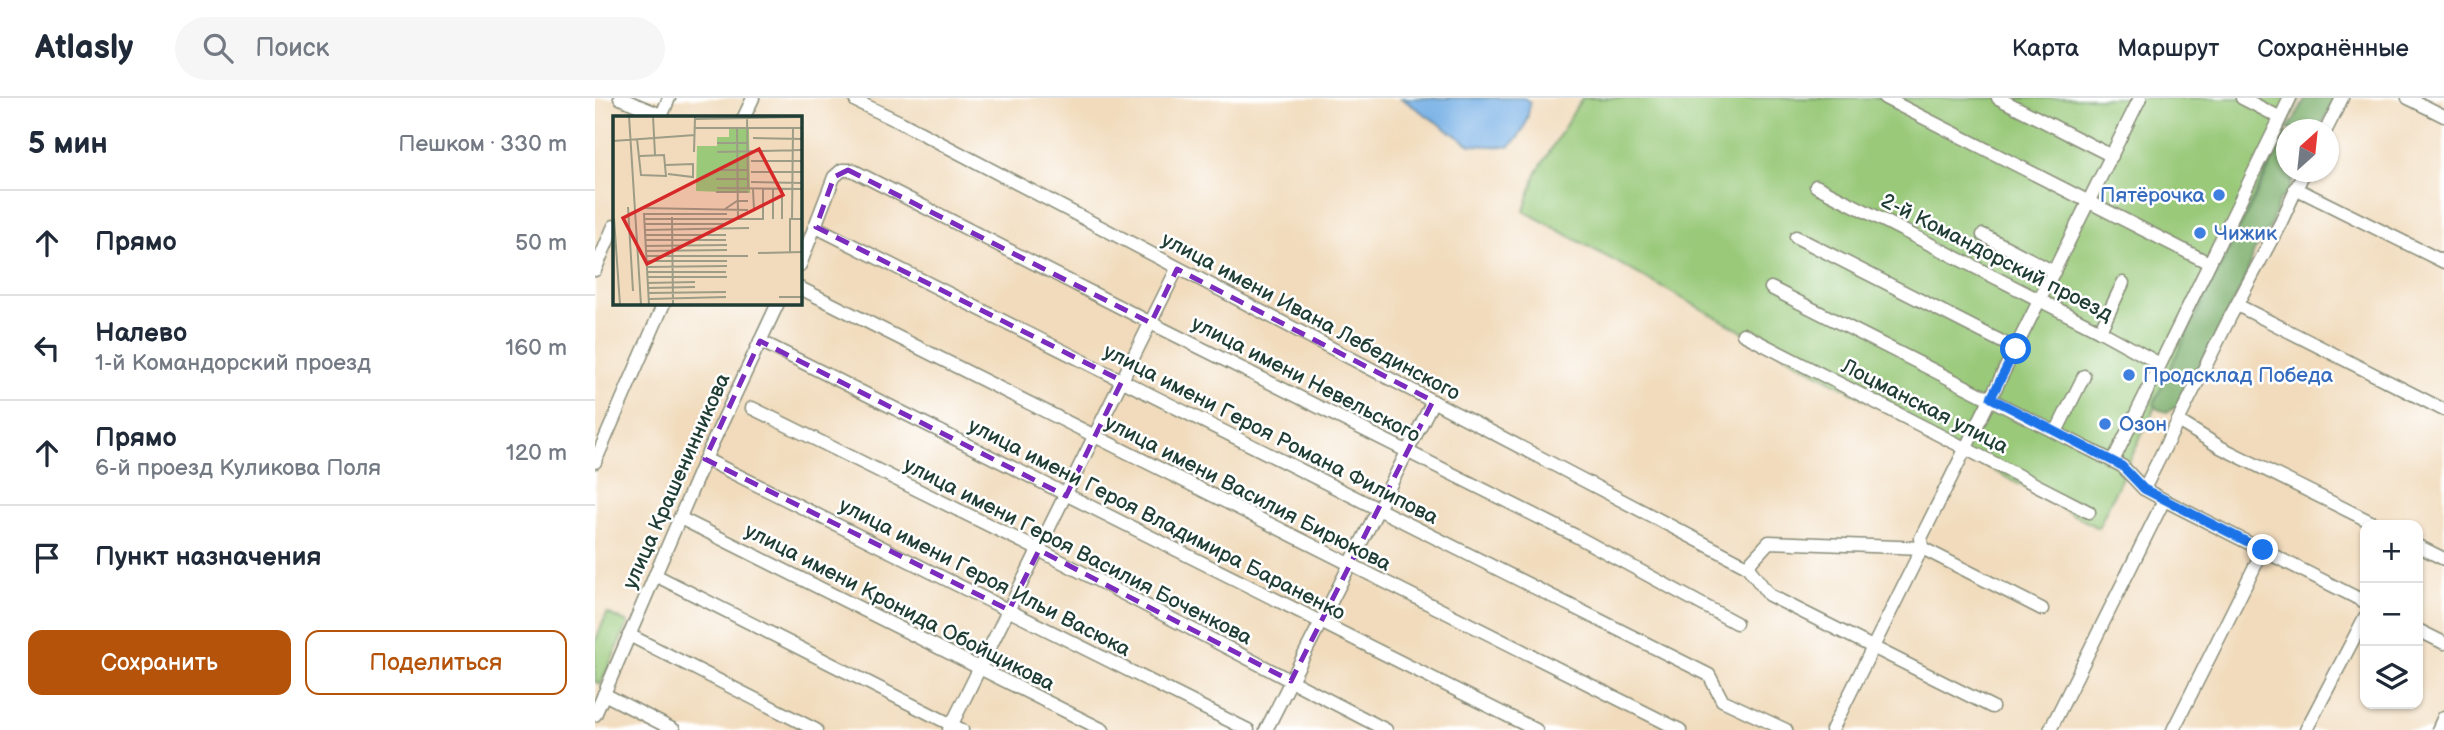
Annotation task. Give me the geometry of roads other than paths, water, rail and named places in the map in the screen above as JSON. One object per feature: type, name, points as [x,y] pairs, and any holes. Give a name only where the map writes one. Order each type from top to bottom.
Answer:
[{"type":"street","points":[[620,98],[661,116],[669,98]]},
{"type":"street","points":[[744,116],[753,98]]},
{"type":"street","points":[[1885,98],[2209,263]]},
{"type":"street","points":[[1998,98],[2112,156]]},
{"type":"street","points":[[1832,730],[1922,548],[1921,538],[2140,98]]},
{"type":"street","points":[[2242,98],[2275,115]]},
{"type":"street","points":[[2113,461],[2290,98]]},
{"type":"street","points":[[2332,119],[2342,98]]},
{"type":"street","points":[[2408,98],[2444,116]]},
{"type":"street","name":"улица имени Ивана Лебединского","points":[[856,101],[1748,566]]},
{"type":"street","name":"улица имени Невельского","points":[[816,227],[834,177],[842,170],[857,172],[1574,535],[1736,623]]},
{"type":"street","points":[[2144,489],[2281,222],[2298,182]]},
{"type":"street","name":"2-й Командорский проезд","points":[[1816,186],[2101,331],[2160,364]]},
{"type":"street","points":[[2295,188],[2444,262]]},
{"type":"street","points":[[801,263],[816,227]]},
{"type":"street","name":"улица имени Героя Романа Филипова","points":[[816,227],[1709,676],[1722,700],[1786,730]]},
{"type":"street","points":[[595,270],[613,228]]},
{"type":"street","points":[[595,235],[608,241]]},
{"type":"street","points":[[1983,235],[2054,272]]},
{"type":"street","points":[[1796,237],[2016,349]]},
{"type":"street","points":[[655,575],[954,728],[980,668],[1177,269]]},
{"type":"street","points":[[2101,331],[2123,283]]},
{"type":"street","points":[[1771,288],[2113,461],[2122,466],[2144,489],[2360,599]]},
{"type":"street","name":"улица имени Василия Бирюкова","points":[[801,289],[1680,730]]},
{"type":"street","points":[[595,462],[664,304]]},
{"type":"street","name":"улица Крашенинникова","points":[[595,715],[705,458],[778,304]]},
{"type":"street","points":[[2237,305],[2444,410]]},
{"type":"street","name":"Лоцманская улица","points":[[1743,334],[2089,512]]},
{"type":"street","name":"улица имени Героя Владимира Бараненко","points":[[760,341],[1537,730]]},
{"type":"street","points":[[2056,432],[2084,376]]},
{"type":"street","points":[[1266,730],[1433,401]]},
{"type":"street","name":"улица имени Героя Василия Боченкова","points":[[752,408],[1039,550],[1385,730]]},
{"type":"street","points":[[2178,421],[2220,447],[2367,520]]},
{"type":"street","name":"улица имени Героя Ильи Васюка","points":[[705,458],[1248,730]]},
{"type":"street","points":[[2050,730],[2164,500]]},
{"type":"street","name":"улица имени Кронида Обойщикова","points":[[680,518],[1103,730]]},
{"type":"street","points":[[1992,707],[1769,595],[1748,566],[1769,542],[1922,548],[2042,609]]},
{"type":"street","points":[[2423,548],[2444,559]]},
{"type":"street","points":[[2173,730],[2263,550]]},
{"type":"street","points":[[2306,730],[2360,627]]},
{"type":"street","points":[[2423,632],[2444,643]]},
{"type":"street","points":[[629,635],[815,730]]},
{"type":"street","points":[[604,694],[674,730]]},
{"type":"street","points":[[2438,730],[2444,718]]},
{"type":"water","points":[[1401,98],[1524,98],[1530,102],[1524,128],[1509,147],[1470,145]]},
{"type":"place","name":"Пятёрочка","points":[[2219,195]]},
{"type":"place","name":"Чижик","points":[[2200,233]]},
{"type":"place","name":"Продсклад Победа","points":[[2129,375]]},
{"type":"place","name":"Озон","points":[[2105,424]]}]
